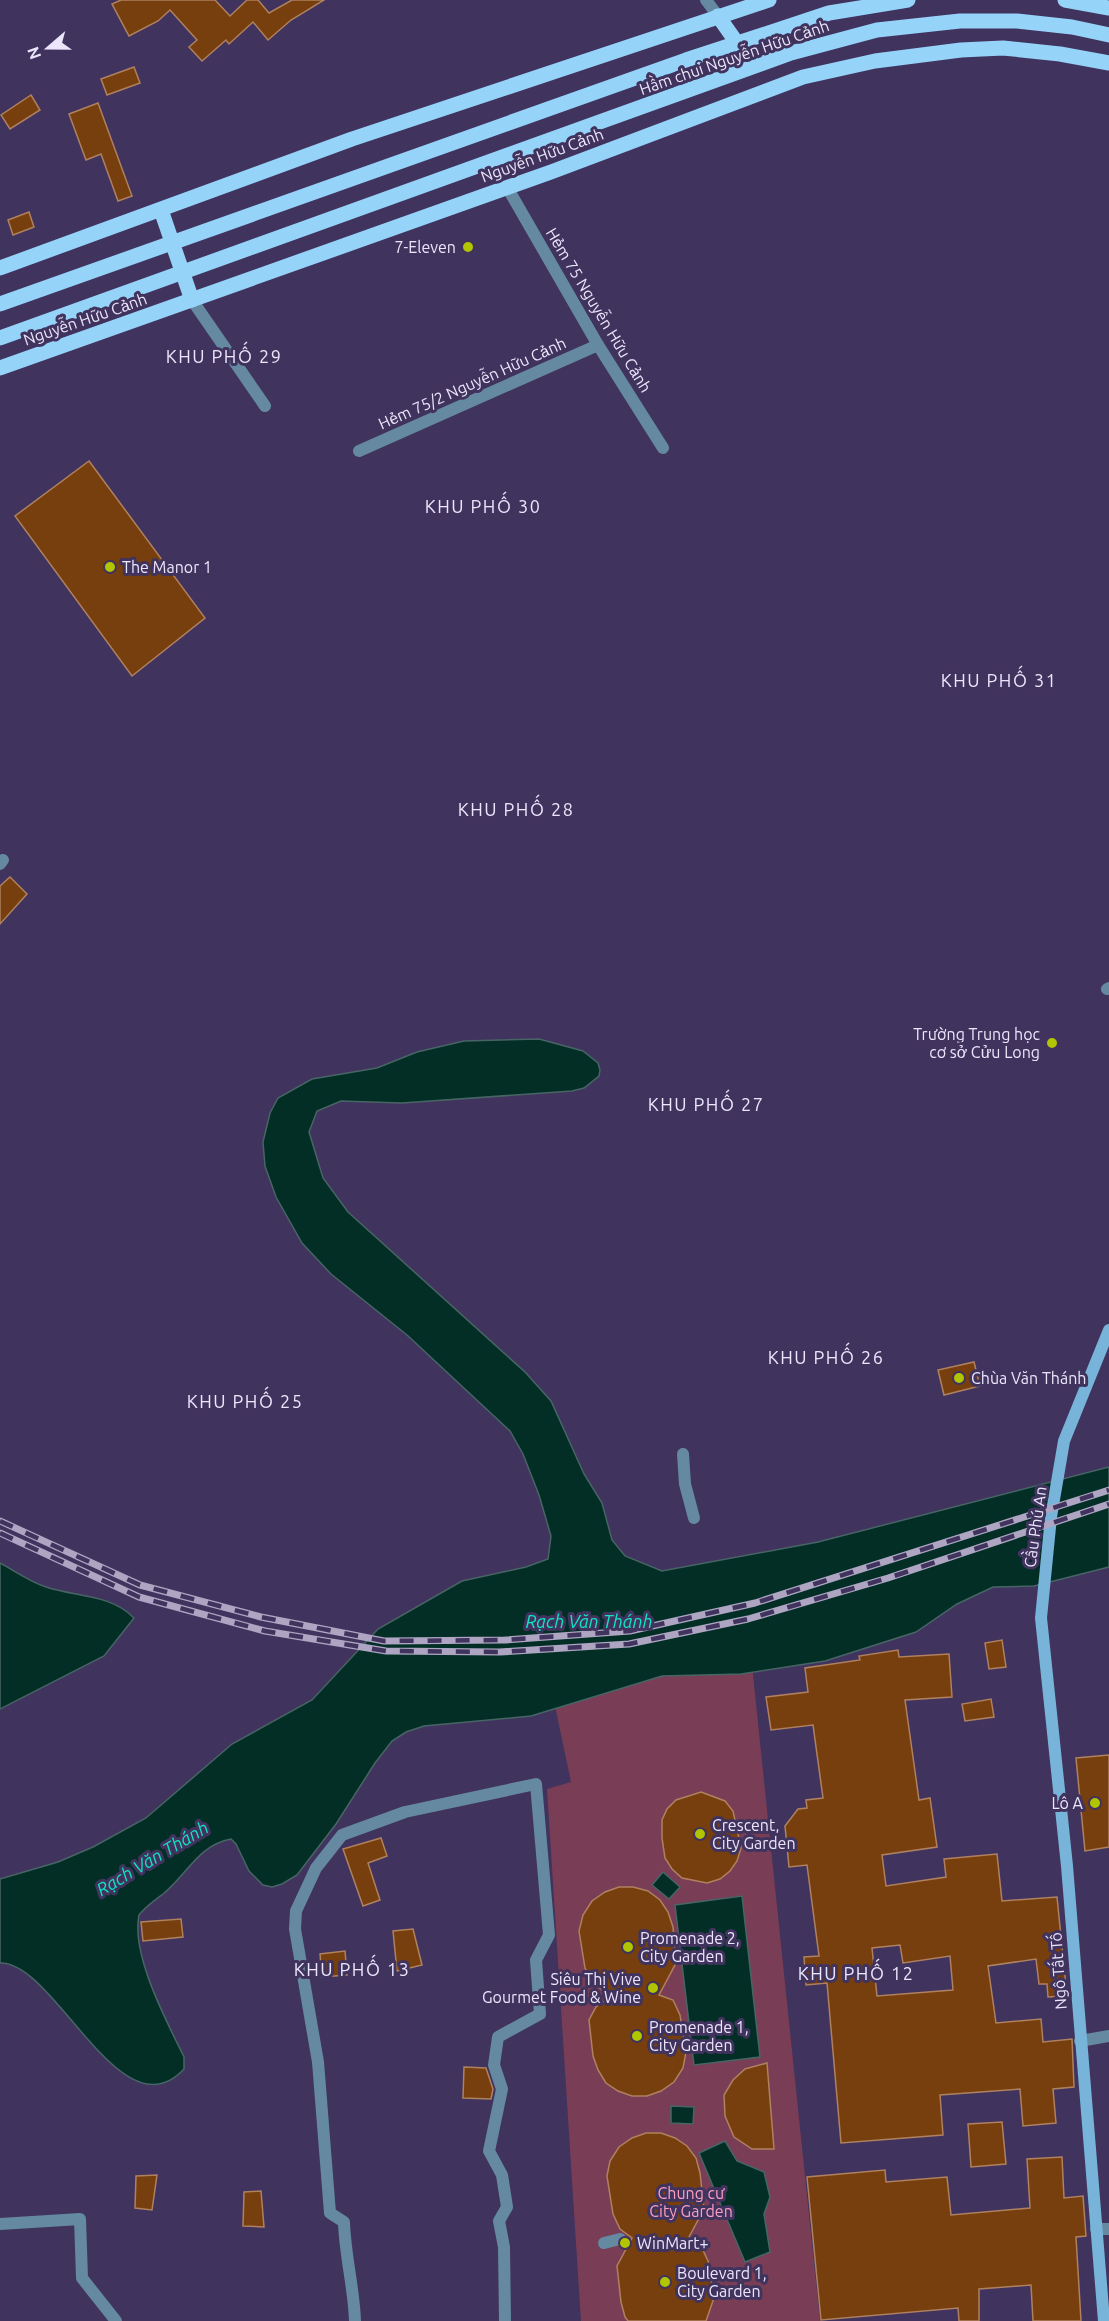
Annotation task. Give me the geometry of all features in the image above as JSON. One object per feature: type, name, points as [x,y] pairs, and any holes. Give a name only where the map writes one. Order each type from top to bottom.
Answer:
[{"type":"main road","points":[[0,268],[352,139],[769,0]]},
{"type":"main road","name":"Hầm chui Nguyễn Hữu Cảnh","points":[[172,243],[737,43],[829,13],[908,0]]},
{"type":"main road","points":[[1065,0],[1109,8]]},
{"type":"main road","points":[[718,16],[737,43]]},
{"type":"main road","name":"Hầm chui Nguyễn Hữu Cảnh","points":[[620,116],[791,53],[877,30],[960,21],[1017,21],[1072,27],[1109,35]]},
{"type":"main road","name":"Nguyễn Hữu Cảnh","points":[[0,368],[507,187],[803,77],[875,61],[932,52],[1003,48],[1109,63]]},
{"type":"main road","points":[[743,71],[752,96]]},
{"type":"main road","name":"Nguyễn Hữu Cảnh","points":[[0,338],[620,116]]},
{"type":"main road","points":[[161,210],[192,300]]},
{"type":"main road","points":[[0,304],[172,243]]},
{"type":"street","points":[[706,0],[718,16]]},
{"type":"street","name":"Hẻm 75 Nguyễn Hữu Cảnh","points":[[507,187],[598,345],[663,448]]},
{"type":"street","points":[[192,300],[265,406]]},
{"type":"street","name":"Hẻm 75/2 Nguyễn Hữu Cảnh","points":[[359,452],[598,345]]},
{"type":"street","points":[[1106,1348],[1109,1330]]},
{"type":"street","name":"Cầu Phú An","points":[[1041,1618],[1052,1517],[1064,1441],[1106,1348]]},
{"type":"street","points":[[683,1454],[685,1484],[694,1518]]},
{"type":"street","name":"Ngô Tất Tố","points":[[1041,1618],[1067,1866],[1104,2321]]},
{"type":"street","points":[[355,2321],[354,2299],[345,2255],[344,2222],[330,2213],[318,2062],[304,1976],[297,1952],[296,1911],[316,1868],[342,1835],[405,1812],[536,1784],[549,1935],[536,1960],[540,2014],[498,2037],[494,2065],[502,2089],[489,2151],[502,2175],[507,2207],[499,2221],[504,2247],[505,2321]]},
{"type":"street","points":[[1080,2041],[1109,2036]]},
{"type":"street","points":[[0,2224],[80,2219],[82,2278],[116,2321]]},
{"type":"street","points":[[1096,2229],[1109,2229]]},
{"type":"street","points":[[604,2243],[620,2239]]},
{"type":"green space","name":"Chung cư City Garden","points":[[752,1665],[820,2321],[581,2321],[547,1789],[571,1782],[550,1682]]},
{"type":"water","name":"Rạch Văn Thánh","points":[[539,1039],[583,1051],[598,1063],[599,1076],[584,1088],[572,1091],[402,1103],[341,1101],[317,1111],[309,1132],[323,1178],[348,1212],[525,1372],[551,1401],[584,1474],[602,1503],[612,1540],[625,1556],[662,1571],[818,1542],[1109,1467],[1109,1567],[1034,1586],[993,1587],[957,1604],[916,1632],[825,1661],[741,1674],[662,1676],[531,1716],[424,1726],[406,1732],[392,1741],[375,1763],[336,1824],[297,1875],[272,1887],[263,1885],[249,1871],[236,1844],[231,1839],[210,1847],[201,1854],[163,1894],[139,1915],[140,1949],[145,1968],[184,2057],[184,2069],[160,2084],[136,2081],[113,2065],[89,2041],[43,1988],[21,1970],[0,1963],[0,1879],[58,1862],[93,1847],[146,1818],[232,1744],[312,1700],[378,1629],[462,1581],[526,1567],[548,1559],[551,1536],[539,1495],[523,1454],[510,1431],[407,1335],[331,1274],[302,1243],[276,1197],[265,1166],[263,1142],[270,1113],[278,1098],[312,1079],[377,1068],[417,1052],[464,1041]]},
{"type":"water","points":[[0,1563],[40,1585],[115,1604],[134,1618],[104,1656],[0,1709]]},
{"type":"water","points":[[663,1872],[680,1887],[669,1899],[652,1885]]},
{"type":"water","points":[[742,1896],[760,2057],[694,2065],[675,1905]]},
{"type":"water","points":[[671,2106],[694,2107],[693,2124],[671,2123]]},
{"type":"water","points":[[725,2141],[737,2161],[764,2172],[770,2197],[764,2214],[770,2252],[745,2262],[699,2153]]},
{"type":"building","points":[[121,0],[215,0],[230,16],[247,0],[258,0],[269,13],[292,0],[324,0],[291,20],[268,40],[253,22],[229,44],[226,40],[202,61],[189,47],[197,40],[170,10],[158,21],[129,36],[112,4]]},
{"type":"building","points":[[134,67],[140,83],[107,95],[101,79]]},
{"type":"building","points":[[31,95],[40,110],[10,129],[1,115]]},
{"type":"building","points":[[98,103],[132,196],[118,201],[101,154],[86,160],[69,114]]},
{"type":"building","points":[[29,212],[34,227],[13,235],[8,220]]},
{"type":"building","name":"The Manor 1","points":[[89,461],[205,618],[132,676],[15,516]]},
{"type":"building","points":[[10,877],[27,894],[0,924],[0,886]]},
{"type":"building","name":"Chùa Văn Thánh","points":[[974,1362],[980,1386],[944,1395],[938,1370]]},
{"type":"building","points":[[1002,1640],[1006,1667],[989,1669],[985,1643]]},
{"type":"building","points":[[898,1650],[899,1657],[949,1654],[952,1697],[905,1700],[919,1800],[930,1798],[937,1847],[882,1855],[886,1886],[946,1877],[944,1859],[997,1854],[1002,1901],[1057,1897],[1067,1996],[1048,1997],[1047,1984],[1039,1984],[1036,1959],[988,1966],[996,2023],[1041,2019],[1043,2042],[1072,2039],[1074,2087],[1053,2089],[1056,2123],[1023,2126],[1020,2089],[940,2095],[943,2135],[841,2143],[827,1983],[806,1985],[804,1957],[819,1956],[807,1865],[789,1867],[785,1826],[798,1809],[807,1808],[806,1800],[823,1798],[813,1725],[771,1730],[766,1697],[808,1692],[805,1668],[860,1660],[859,1656]],"holes":[[[900,1945],[903,1963],[950,1956],[953,1990],[877,1996],[872,1948]]]},
{"type":"building","points":[[991,1699],[994,1717],[965,1721],[962,1704]]},
{"type":"building","name":"Lô A","points":[[1109,1755],[1109,1847],[1085,1851],[1076,1758]]},
{"type":"building","name":"Crescent, City Garden","points":[[701,1792],[725,1801],[733,1811],[741,1848],[737,1861],[730,1871],[720,1879],[707,1883],[682,1878],[672,1869],[665,1858],[662,1838],[662,1820],[667,1809],[676,1800]]},
{"type":"building","points":[[381,1838],[387,1856],[368,1863],[380,1900],[363,1906],[343,1849]]},
{"type":"building","points":[[619,1887],[633,1887],[648,1891],[660,1900],[668,1912],[673,1927],[676,1963],[659,1995],[673,2000],[680,2015],[686,2052],[683,2068],[674,2082],[661,2091],[647,2096],[632,2096],[606,2083],[593,2056],[589,2020],[596,2007],[610,1997],[593,1982],[585,1968],[579,1931],[583,1915],[592,1901],[605,1892]]},
{"type":"building","points":[[181,1919],[183,1937],[143,1941],[141,1922]]},
{"type":"building","points":[[413,1929],[422,1965],[397,1971],[393,1931]]},
{"type":"building","points":[[345,1951],[347,1975],[322,1977],[320,1954]]},
{"type":"building","points":[[767,2063],[774,2149],[752,2149],[734,2137],[725,2116],[724,2095],[733,2080],[745,2069]]},
{"type":"building","points":[[464,2067],[486,2068],[493,2089],[491,2099],[463,2098]]},
{"type":"building","points":[[1002,2122],[1006,2164],[971,2167],[968,2124]]},
{"type":"building","points":[[646,2133],[661,2133],[675,2138],[687,2146],[696,2158],[704,2209],[689,2237],[701,2246],[708,2261],[714,2298],[706,2321],[628,2321],[625,2317],[617,2266],[632,2238],[620,2229],[613,2214],[607,2176],[610,2161],[619,2147],[632,2138]]},
{"type":"building","points":[[1062,2157],[1064,2198],[1083,2196],[1086,2236],[1076,2237],[1081,2321],[1033,2321],[1031,2285],[979,2289],[979,2321],[959,2321],[958,2308],[821,2320],[807,2177],[885,2170],[886,2182],[947,2177],[951,2215],[1030,2208],[1027,2159]]},
{"type":"building","points":[[157,2175],[152,2210],[135,2208],[136,2176]]},
{"type":"building","points":[[261,2191],[264,2227],[243,2226],[244,2192]]},
{"type":"railway","points":[[0,1521],[140,1585],[261,1617],[384,1641],[505,1640],[630,1631],[755,1603],[1109,1490]]},
{"type":"railway","points":[[0,1533],[139,1597],[265,1631],[386,1651],[500,1652],[629,1644],[748,1619],[888,1578],[1109,1504]]},
{"type":"place","name":"7-Eleven","points":[[468,247]]},
{"type":"place","name":"The Manor 1","points":[[110,567]]},
{"type":"place","name":"Trường Trung học cơ sở Cửu Long","points":[[1052,1043]]},
{"type":"place","name":"Chùa Văn Thánh","points":[[959,1378]]},
{"type":"place","name":"Lô A","points":[[1095,1803]]},
{"type":"place","name":"Crescent, City Garden","points":[[700,1834]]},
{"type":"place","name":"Promenade 2, City Garden","points":[[628,1947]]},
{"type":"place","name":"Siêu Thị Vive Gourmet Food & Wine","points":[[653,1988]]},
{"type":"place","name":"Promenade 1, City Garden","points":[[637,2036]]},
{"type":"place","name":"WinMart+","points":[[625,2243]]},
{"type":"place","name":"Boulevard 1, City Garden","points":[[665,2282]]},
{"type":"district","name":"KHU PHỐ 29","points":[[224,356]]},
{"type":"district","name":"KHU PHỐ 30","points":[[483,506]]},
{"type":"district","name":"KHU PHỐ 31","points":[[999,680]]},
{"type":"district","name":"KHU PHỐ 28","points":[[516,809]]},
{"type":"district","name":"KHU PHỐ 27","points":[[706,1104]]},
{"type":"district","name":"KHU PHỐ 26","points":[[826,1357]]},
{"type":"district","name":"KHU PHỐ 25","points":[[245,1401]]},
{"type":"district","name":"KHU PHỐ 13","points":[[352,1969]]},
{"type":"district","name":"KHU PHỐ 12","points":[[856,1973]]}]
